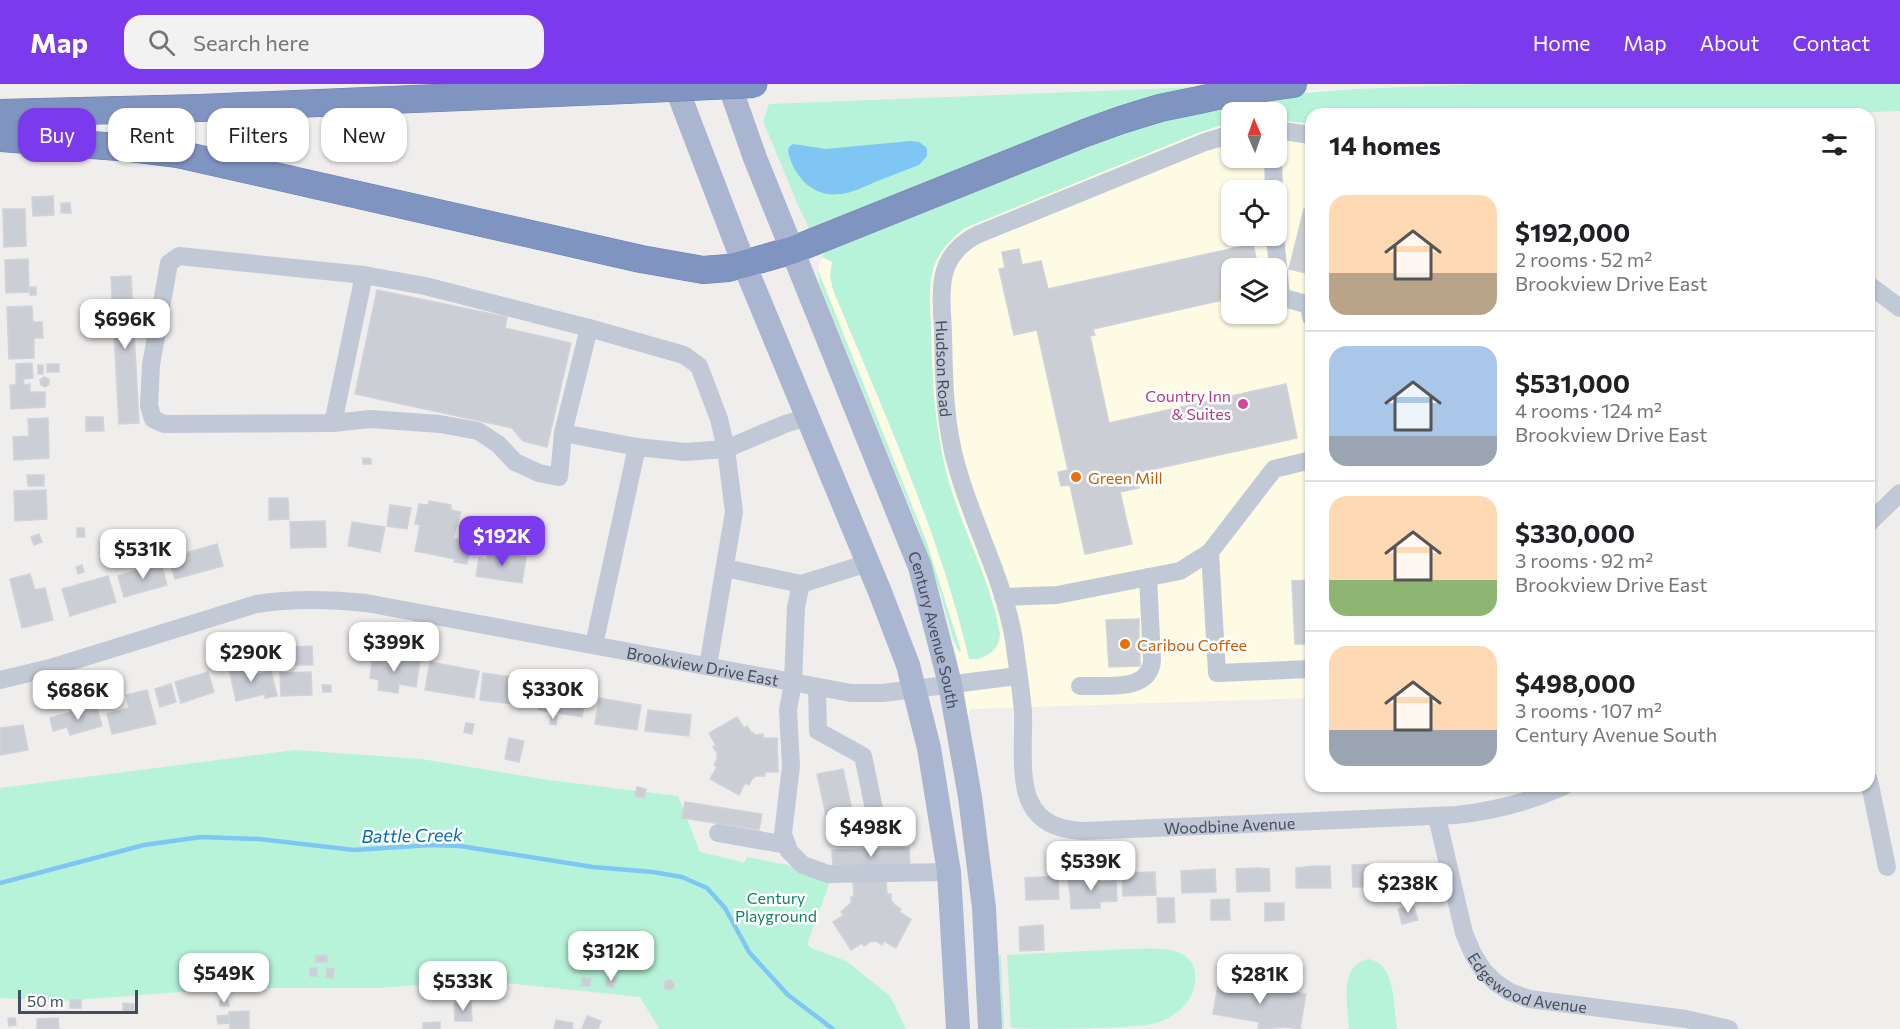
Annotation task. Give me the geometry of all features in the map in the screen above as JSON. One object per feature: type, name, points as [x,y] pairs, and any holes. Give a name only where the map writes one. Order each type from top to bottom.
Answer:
[{"type":"highway","points":[[0,113],[189,109],[754,84]]},
{"type":"highway","points":[[0,138],[178,154],[683,267],[711,270],[744,264],[793,250],[1121,120],[1160,108],[1293,84]]},
{"type":"main road","name":"Century Avenue South","points":[[675,84],[744,264],[908,664],[931,759],[949,872],[958,1029]]},
{"type":"main road","name":"Century Avenue South","points":[[729,84],[755,158],[920,567],[950,684],[970,796],[984,909],[990,1029]]},
{"type":"street","points":[[1287,132],[1305,134]]},
{"type":"street","name":"Hudson Road","points":[[1018,676],[1013,638],[1003,597],[964,493],[951,446],[945,389],[942,296],[943,276],[948,261],[961,244],[979,234],[1221,137]]},
{"type":"street","points":[[1276,246],[1281,297],[1305,304]]},
{"type":"street","points":[[588,328],[563,433],[559,477],[539,473],[515,462],[498,444],[478,431],[440,424],[370,419],[333,423],[164,424],[153,419],[149,406],[151,364],[169,263],[179,256],[364,275],[425,286],[588,328],[684,355],[699,366],[719,419],[726,449],[734,512],[708,666]]},
{"type":"street","points":[[333,423],[364,275]]},
{"type":"street","points":[[1875,289],[1900,308]]},
{"type":"street","points":[[563,433],[637,447],[684,452],[726,449],[785,424],[808,417]]},
{"type":"street","points":[[594,645],[637,447]]},
{"type":"street","points":[[1003,597],[1057,595],[1180,571],[1210,552],[1274,469],[1305,461]]},
{"type":"street","points":[[1875,517],[1900,493]]},
{"type":"street","points":[[1210,552],[1217,673],[1305,669]]},
{"type":"street","points":[[725,568],[801,584],[868,562]]},
{"type":"street","points":[[1080,686],[1129,684],[1141,680],[1148,672],[1152,663],[1152,652],[1148,577]]},
{"type":"street","points":[[801,584],[796,607],[793,682],[788,711],[790,766],[783,834],[789,851],[802,865],[828,874],[949,872]]},
{"type":"street","name":"Brookview Drive East","points":[[0,680],[50,668],[256,604],[291,599],[326,598],[366,603],[817,687],[867,694],[915,689]]},
{"type":"street","points":[[915,689],[1018,676]]},
{"type":"street","name":"Woodbine Avenue","points":[[1018,676],[1027,796],[1040,817],[1059,828],[1083,831],[1437,817],[1499,808],[1550,792]]},
{"type":"street","points":[[817,687],[818,731],[863,756],[876,818]]},
{"type":"street","points":[[1871,792],[1887,867]]},
{"type":"street","name":"Edgewood Avenue","points":[[1437,817],[1464,933],[1483,970],[1495,982],[1510,992],[1529,999],[1686,1019],[1729,1029]]},
{"type":"street","points":[[718,833],[787,845]]},
{"type":"shaded area","points":[[1479,84],[1345,108],[1305,108],[1305,698],[970,709],[968,718],[954,641],[931,565],[818,281],[819,265],[826,250],[1099,137],[1221,110],[1221,168],[1287,168],[1287,102],[1257,102],[1307,91]]},
{"type":"green space","points":[[1479,84],[1900,84],[1900,111],[1875,112],[1875,108],[1305,108],[1305,123],[1287,121],[1287,102],[1240,102],[1273,95]]},
{"type":"green space","points":[[1226,86],[809,232],[763,121],[769,104]]},
{"type":"green space","points":[[1221,106],[1221,125],[965,228],[947,245],[934,266],[930,303],[938,430],[952,492],[985,580],[1000,634],[994,650],[986,656],[969,659],[957,611],[926,518],[833,290],[830,276],[832,262],[822,257],[826,250],[1129,126]]},
{"type":"green space","points":[[818,270],[927,543],[961,651],[959,652],[918,528],[819,283]]},
{"type":"green space","name":"Century Playground","points":[[295,750],[421,759],[549,780],[678,796],[700,852],[743,864],[747,857],[833,874],[807,944],[811,948],[846,961],[890,996],[906,1029],[659,1029],[640,997],[476,980],[380,988],[231,988],[64,1001],[0,998],[0,788]]},
{"type":"green space","points":[[1155,948],[1176,951],[1187,957],[1194,966],[1195,980],[1191,996],[1182,1008],[1169,1018],[1157,1023],[1136,1026],[1011,1028],[1007,955]]},
{"type":"green space","points":[[995,955],[1001,955],[1004,1029],[999,1026]]},
{"type":"green space","points":[[1368,959],[1377,962],[1389,977],[1397,1029],[1349,1029],[1347,988],[1349,978],[1352,970],[1359,963]]},
{"type":"water","points":[[919,142],[927,148],[927,156],[919,165],[858,190],[840,194],[821,192],[805,183],[794,168],[788,151],[793,144],[826,149]]},
{"type":"building","points":[[53,196],[54,215],[33,216],[32,197]]},
{"type":"building","points":[[61,203],[70,203],[71,213],[61,213]]},
{"type":"building","points":[[3,209],[25,209],[26,246],[4,247]]},
{"type":"building","points":[[1304,209],[1305,273],[1289,269]]},
{"type":"building","name":"Country Inn & Suites","points":[[1244,246],[1253,246],[1256,258],[1221,258],[1221,300],[1093,329],[1095,335],[1090,336],[1109,423],[1286,384],[1297,438],[1136,473],[1139,488],[1120,492],[1132,544],[1085,554],[1070,485],[1061,486],[1058,472],[1068,470],[1037,330],[1014,335],[999,269],[1005,268],[1002,252],[1019,249],[1022,265],[1041,261],[1048,289]]},
{"type":"building","points":[[28,259],[29,292],[6,293],[5,260]]},
{"type":"building","points":[[131,276],[139,423],[119,424],[111,277]]},
{"type":"building","points":[[30,287],[36,287],[36,295],[30,295]]},
{"type":"building","points":[[377,290],[507,317],[505,328],[571,343],[547,447],[523,441],[512,428],[355,394]]},
{"type":"building","points":[[32,306],[33,322],[42,322],[43,338],[34,338],[34,358],[9,359],[7,307]]},
{"type":"building","points":[[95,306],[106,306],[105,322],[95,322]]},
{"type":"building","points":[[32,363],[33,378],[23,379],[24,385],[30,384],[30,392],[45,392],[45,407],[11,409],[10,385],[16,385],[16,364]]},
{"type":"building","points":[[47,364],[59,364],[59,372],[47,372]]},
{"type":"building","points":[[38,365],[43,365],[43,374],[38,374]]},
{"type":"building","points":[[44,377],[49,379],[49,384],[45,387],[41,385],[40,380]]},
{"type":"building","points":[[86,417],[103,417],[104,431],[86,431]]},
{"type":"building","points":[[48,418],[49,458],[14,460],[13,437],[29,436],[28,419]]},
{"type":"building","points":[[363,458],[371,459],[371,464],[363,464]]},
{"type":"building","points":[[27,475],[44,475],[44,486],[28,486]]},
{"type":"building","points":[[46,490],[47,519],[15,521],[14,491]]},
{"type":"building","points":[[269,498],[288,498],[289,519],[269,520]]},
{"type":"building","points":[[429,501],[451,505],[451,510],[461,512],[453,538],[471,542],[467,564],[454,562],[455,559],[415,551],[420,525],[415,524],[419,504],[428,505]]},
{"type":"building","points":[[390,505],[411,508],[407,529],[387,526]]},
{"type":"building","points":[[325,521],[326,547],[291,548],[290,522]]},
{"type":"building","points":[[352,522],[385,527],[380,552],[348,546]]},
{"type":"building","points":[[77,528],[84,528],[85,537],[77,537]]},
{"type":"building","points":[[39,534],[42,542],[34,545],[31,537]]},
{"type":"building","points":[[154,540],[158,552],[148,555],[144,543]]},
{"type":"building","points":[[217,544],[223,566],[175,579],[169,558]]},
{"type":"building","points":[[488,550],[526,557],[522,583],[476,576],[479,558],[487,560]]},
{"type":"building","points":[[161,563],[167,585],[124,597],[118,576]]},
{"type":"building","points":[[82,565],[84,572],[78,574],[76,567]]},
{"type":"building","points":[[30,574],[35,590],[45,588],[53,620],[22,628],[10,579]]},
{"type":"building","points":[[108,576],[116,602],[70,616],[62,589]]},
{"type":"building","points":[[1305,580],[1305,644],[1295,644],[1292,581]]},
{"type":"building","name":"Caribou Coffee","points":[[1139,619],[1139,639],[1142,639],[1140,666],[1109,667],[1106,620]]},
{"type":"building","points":[[312,646],[313,665],[292,665],[292,647]]},
{"type":"building","points":[[373,655],[420,661],[416,687],[399,684],[398,693],[378,690],[379,680],[370,678]]},
{"type":"building","points":[[253,662],[256,675],[271,671],[277,696],[265,698],[265,694],[236,701],[229,668]]},
{"type":"building","points":[[430,662],[479,671],[474,698],[425,690]]},
{"type":"building","points":[[208,672],[214,692],[181,703],[175,682]]},
{"type":"building","points":[[311,672],[312,695],[281,696],[280,673]]},
{"type":"building","points":[[483,673],[532,680],[529,699],[516,697],[515,704],[480,700]]},
{"type":"building","points":[[543,682],[569,686],[567,697],[585,700],[582,717],[538,710]]},
{"type":"building","points":[[171,684],[176,702],[160,707],[155,689]]},
{"type":"building","points":[[322,685],[331,685],[331,692],[323,692]]},
{"type":"building","points":[[147,690],[156,724],[112,734],[107,714],[129,708],[126,695]]},
{"type":"building","points":[[599,698],[641,705],[637,730],[595,724]]},
{"type":"building","points":[[96,705],[102,726],[70,735],[67,727],[53,731],[50,718]]},
{"type":"building","points":[[648,710],[691,715],[689,736],[645,731]]},
{"type":"building","points":[[551,715],[557,716],[556,725],[550,724]]},
{"type":"building","points":[[737,717],[744,728],[747,726],[756,735],[763,734],[763,738],[777,738],[778,772],[765,772],[765,776],[756,776],[749,785],[745,783],[739,795],[710,779],[717,767],[714,765],[717,753],[709,733]]},
{"type":"building","points":[[466,723],[474,724],[472,734],[464,732]]},
{"type":"building","points":[[23,725],[28,750],[0,755],[0,728]]},
{"type":"building","points":[[509,738],[524,741],[519,762],[505,759]]},
{"type":"building","points":[[843,769],[856,829],[830,834],[817,774]]},
{"type":"building","points":[[637,787],[646,789],[644,798],[635,796]]},
{"type":"building","points":[[685,802],[762,814],[759,830],[682,818]]},
{"type":"building","points":[[909,848],[910,865],[833,868],[832,850]]},
{"type":"building","points":[[1382,864],[1384,895],[1365,896],[1365,887],[1353,887],[1352,865]]},
{"type":"building","points":[[1330,866],[1331,888],[1296,888],[1296,868]]},
{"type":"building","points":[[1215,869],[1216,892],[1182,893],[1181,871]]},
{"type":"building","points":[[1236,869],[1269,869],[1270,891],[1237,892]]},
{"type":"building","points":[[1155,872],[1156,895],[1123,896],[1122,873]]},
{"type":"building","points":[[1099,875],[1099,882],[1116,881],[1117,901],[1100,902],[1100,908],[1071,909],[1067,876]]},
{"type":"building","points":[[1058,876],[1059,899],[1026,900],[1025,878]]},
{"type":"building","points":[[886,881],[887,894],[891,894],[891,900],[901,909],[899,912],[911,919],[896,948],[884,941],[882,945],[876,941],[864,946],[862,943],[851,950],[833,922],[844,915],[841,912],[851,903],[851,897],[854,897],[853,882]]},
{"type":"building","points":[[1157,898],[1174,898],[1175,922],[1158,923]]},
{"type":"building","points":[[1229,899],[1230,920],[1211,920],[1211,900]]},
{"type":"building","points":[[1265,903],[1284,903],[1284,920],[1265,921]]},
{"type":"building","points":[[1413,904],[1418,920],[1402,924],[1398,909]]},
{"type":"building","points":[[1043,925],[1044,950],[1020,951],[1019,927]]},
{"type":"building","points":[[327,955],[327,962],[316,962],[316,956]]},
{"type":"building","points":[[310,968],[317,968],[317,976],[310,976]]},
{"type":"building","points":[[327,968],[334,969],[333,978],[326,977]]},
{"type":"building","points":[[609,976],[616,979],[613,988],[605,985]]},
{"type":"building","points":[[582,978],[591,979],[590,986],[581,986]]},
{"type":"building","points":[[1219,979],[1306,994],[1300,1029],[1287,1027],[1258,1029],[1259,1022],[1213,1014]]},
{"type":"building","points":[[669,980],[674,985],[669,990],[664,985]]},
{"type":"building","points":[[70,1000],[81,1000],[81,1008],[70,1008]]},
{"type":"building","points":[[220,1001],[228,1001],[229,1006],[220,1006]]},
{"type":"building","points":[[471,1002],[472,1021],[455,1021],[454,1003]]},
{"type":"building","points":[[123,1003],[134,1004],[134,1013],[123,1013]]},
{"type":"building","points":[[249,1011],[249,1029],[230,1029],[229,1012]]},
{"type":"building","points":[[228,1015],[229,1023],[218,1024],[217,1016]]},
{"type":"building","points":[[587,1016],[601,1021],[598,1029],[582,1029]]},
{"type":"building","points":[[8,1018],[15,1018],[16,1025],[9,1026]]},
{"type":"building","points":[[58,1018],[59,1029],[37,1029],[37,1019]]},
{"type":"building","points":[[556,1020],[573,1023],[572,1029],[554,1029]]},
{"type":"building","points":[[440,1022],[440,1029],[423,1029],[423,1023]]},
{"type":"waterway","name":"Battle Creek","points":[[0,883],[144,845],[201,837],[259,839],[354,850],[431,845],[460,846],[593,867],[682,877],[707,888],[725,908],[749,952],[788,995],[833,1029]]},
{"type":"place","name":"Country Inn & Suites","points":[[1243,404]]},
{"type":"place","name":"Green Mill","points":[[1076,477]]},
{"type":"place","name":"Caribou Coffee","points":[[1125,644]]}]
